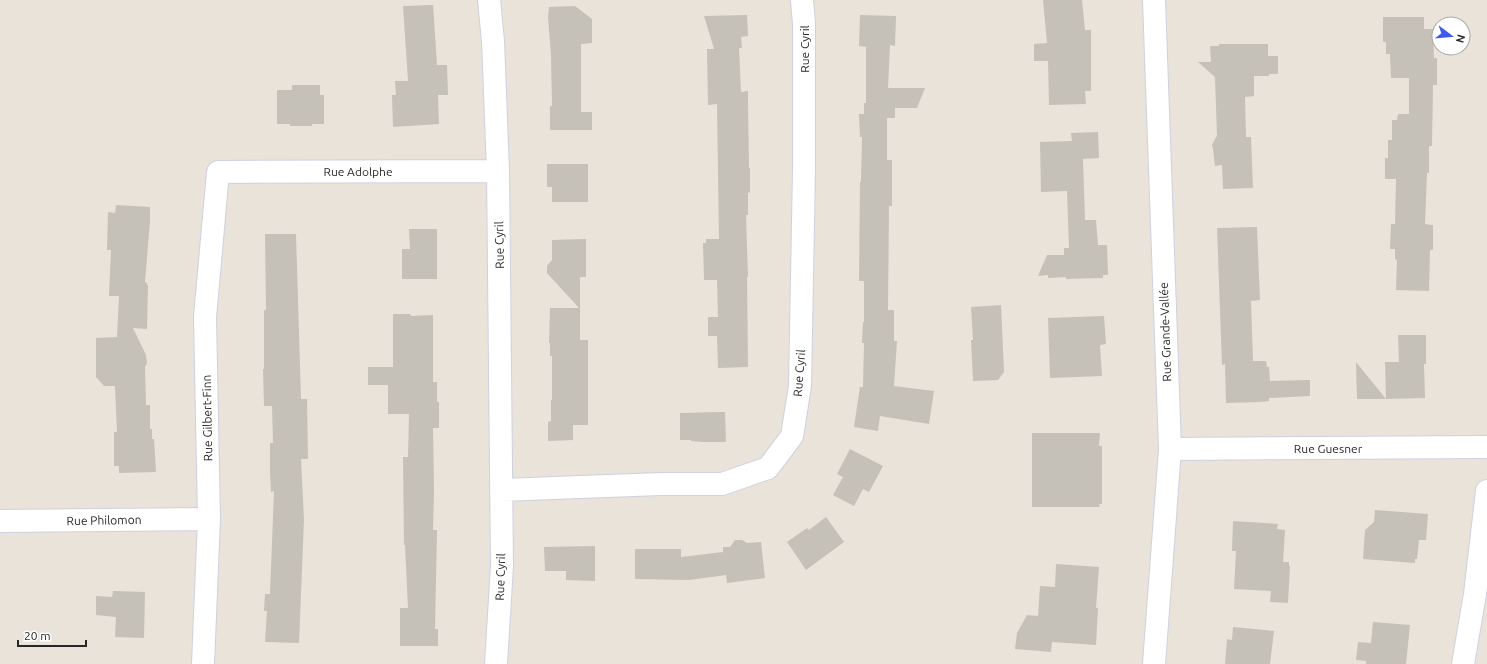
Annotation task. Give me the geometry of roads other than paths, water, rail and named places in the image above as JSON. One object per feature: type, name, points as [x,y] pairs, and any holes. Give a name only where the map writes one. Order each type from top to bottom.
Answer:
[{"type":"street","name":"Rue Cyril","points":[[490,0],[498,171],[500,490],[502,566],[496,664]]},
{"type":"street","name":"Rue Cyril","points":[[500,490],[660,484],[722,484],[768,468],[792,436],[800,378],[804,168],[804,24],[802,0]]},
{"type":"street","name":"Rue Grande-Vallée","points":[[1154,0],[1170,449],[1154,664]]},
{"type":"street","name":"Rue Adolphe","points":[[218,172],[498,171]]},
{"type":"street","name":"Rue Gilbert-Finn","points":[[203,664],[208,519],[204,317],[218,172]]},
{"type":"street","name":"Rue Guesner","points":[[1170,449],[1487,447]]},
{"type":"street","points":[[1463,664],[1475,594],[1487,492]]},
{"type":"street","name":"Rue Philomon","points":[[0,522],[208,519]]}]
